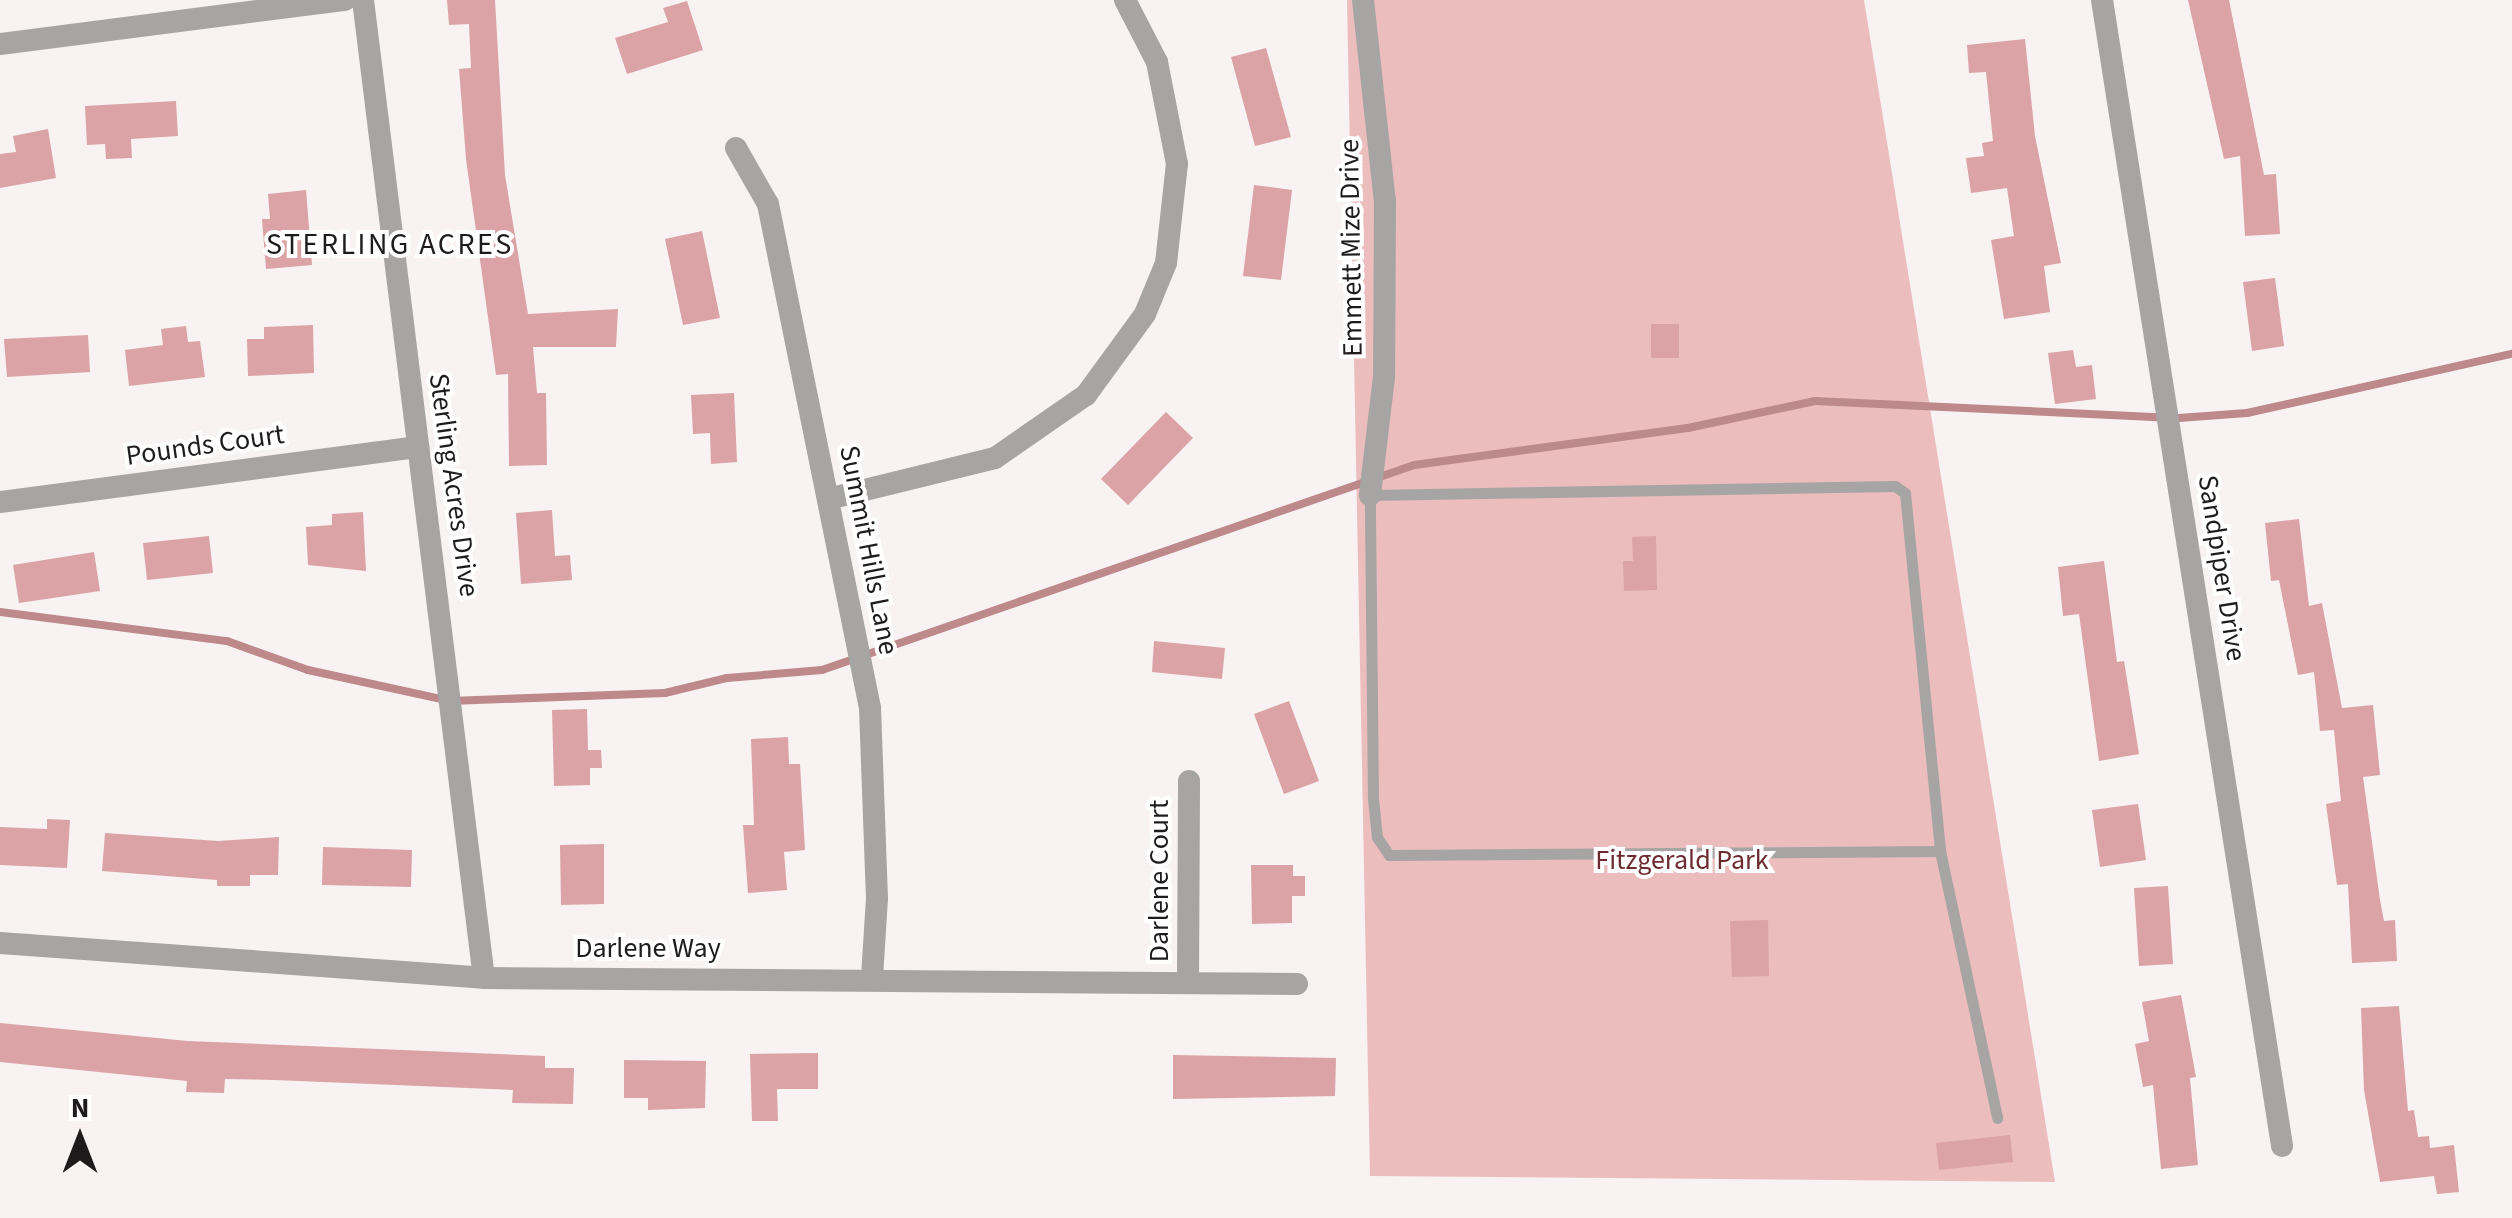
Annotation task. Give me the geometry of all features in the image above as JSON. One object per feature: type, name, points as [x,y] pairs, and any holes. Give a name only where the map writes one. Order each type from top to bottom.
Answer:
[{"type":"street","points":[[0,44],[345,0]]},
{"type":"street","name":"Sterling Acres Drive","points":[[363,0],[484,978]]},
{"type":"street","points":[[828,499],[995,458],[1086,395],[1145,314],[1169,246],[1177,164],[1157,62],[1125,0]]},
{"type":"street","name":"Emmett Mize Drive","points":[[1364,0],[1385,201],[1384,377],[1370,495]]},
{"type":"street","name":"Sandpiper Drive","points":[[2102,0],[2282,1146]]},
{"type":"street","name":"Summit Hills Lane","points":[[736,148],[768,204],[870,708],[876,898],[872,977]]},
{"type":"street","name":"Pounds Court","points":[[0,502],[418,447]]},
{"type":"street","name":"Darlene Court","points":[[1188,981],[1190,781]]},
{"type":"street","name":"Darlene Way","points":[[0,943],[484,978],[872,977],[1297,984]]},
{"type":"lane","points":[[1940,851],[1389,855],[1377,837],[1373,799],[1370,495],[1895,486],[1910,508],[1940,851],[1996,1118]]},
{"type":"green space","name":"Fitzgerald Park","points":[[1347,0],[1864,0],[2055,1182],[1370,1176]]},
{"type":"building","points":[[447,0],[495,0],[505,175],[528,314],[618,309],[616,347],[533,347],[537,393],[546,393],[547,465],[509,466],[508,374],[496,375],[466,159],[459,69],[471,68],[469,24],[449,25]]},
{"type":"building","points":[[2188,0],[2229,0],[2264,175],[2276,174],[2280,234],[2245,236],[2240,156],[2224,159]]},
{"type":"building","points":[[687,1],[703,50],[627,74],[615,38],[668,22],[663,8]]},
{"type":"building","points":[[2025,39],[2035,136],[2061,263],[2044,266],[2050,312],[2004,319],[1991,240],[2014,236],[2007,188],[1971,193],[1966,158],[1984,156],[1982,143],[1993,141],[1986,72],[1969,73],[1967,45]]},
{"type":"building","points":[[1266,48],[1291,137],[1255,146],[1231,57]]},
{"type":"building","points":[[176,101],[178,136],[131,139],[132,158],[106,159],[105,144],[87,145],[85,106]]},
{"type":"building","points":[[48,129],[56,178],[0,188],[0,154],[16,152],[13,136]]},
{"type":"building","points":[[1254,185],[1292,190],[1281,280],[1243,276]]},
{"type":"building","points":[[306,190],[312,265],[266,269],[262,219],[270,219],[268,194]]},
{"type":"building","points":[[702,231],[720,318],[683,325],[665,239]]},
{"type":"building","points":[[2275,278],[2284,346],[2252,351],[2243,282]]},
{"type":"building","points":[[1651,324],[1679,324],[1679,358],[1651,358]]},
{"type":"building","points":[[313,325],[314,373],[248,376],[247,339],[264,339],[264,327]]},
{"type":"building","points":[[186,326],[188,342],[200,341],[205,377],[129,386],[125,350],[163,345],[161,329]]},
{"type":"building","points":[[88,335],[90,372],[7,377],[4,339]]},
{"type":"building","points":[[2073,350],[2076,367],[2092,365],[2096,399],[2055,404],[2048,353]]},
{"type":"building","points":[[734,393],[737,462],[711,464],[710,433],[693,434],[691,395]]},
{"type":"building","points":[[1166,412],[1193,438],[1128,505],[1101,479]]},
{"type":"building","points":[[552,510],[555,556],[570,555],[572,580],[521,584],[516,513]]},
{"type":"building","points":[[363,512],[366,571],[308,565],[306,527],[332,525],[332,514]]},
{"type":"building","points":[[2299,519],[2309,606],[2322,603],[2342,708],[2373,705],[2380,775],[2363,777],[2380,900],[2384,921],[2395,920],[2397,961],[2352,963],[2348,884],[2337,885],[2326,804],[2341,801],[2334,730],[2320,731],[2314,672],[2298,675],[2279,580],[2271,581],[2265,523]]},
{"type":"building","points":[[209,536],[213,573],[147,580],[143,543]]},
{"type":"building","points":[[1656,536],[1657,590],[1624,591],[1623,561],[1633,561],[1632,537]]},
{"type":"building","points":[[94,552],[100,591],[19,603],[13,565]]},
{"type":"building","points":[[2104,561],[2117,662],[2124,661],[2139,754],[2099,761],[2079,614],[2063,616],[2058,567]]},
{"type":"building","points":[[1154,641],[1225,648],[1222,679],[1152,672]]},
{"type":"building","points":[[1289,701],[1319,781],[1284,794],[1254,714]]},
{"type":"building","points":[[587,709],[588,750],[601,750],[602,768],[590,768],[590,785],[554,786],[552,710]]},
{"type":"building","points":[[788,737],[789,764],[800,764],[805,850],[784,852],[787,890],[748,893],[743,825],[754,825],[751,739]]},
{"type":"building","points":[[2138,804],[2146,860],[2100,867],[2092,810]]},
{"type":"building","points":[[47,819],[70,820],[67,868],[0,865],[0,827],[47,829]]},
{"type":"building","points":[[105,833],[218,841],[279,837],[278,875],[250,875],[250,886],[217,886],[217,880],[102,871]]},
{"type":"building","points":[[604,844],[604,904],[561,905],[560,845]]},
{"type":"building","points":[[323,847],[412,850],[411,887],[322,885]]},
{"type":"building","points":[[1251,865],[1293,865],[1293,876],[1305,876],[1305,896],[1292,896],[1292,923],[1252,924]]},
{"type":"building","points":[[2168,886],[2173,964],[2139,966],[2134,888]]},
{"type":"building","points":[[1768,920],[1769,976],[1732,977],[1730,921]]},
{"type":"building","points":[[2181,995],[2196,1077],[2190,1078],[2198,1165],[2161,1169],[2153,1085],[2143,1087],[2135,1044],[2149,1041],[2142,1002]]},
{"type":"building","points":[[2399,1006],[2408,1111],[2414,1110],[2418,1137],[2429,1136],[2430,1148],[2454,1145],[2459,1192],[2437,1194],[2434,1176],[2380,1182],[2364,1090],[2361,1008]]},
{"type":"building","points":[[0,1023],[188,1041],[545,1056],[545,1068],[574,1068],[573,1104],[512,1103],[513,1090],[275,1080],[225,1079],[224,1093],[186,1092],[187,1081],[0,1062]]},
{"type":"building","points":[[818,1053],[818,1089],[777,1089],[778,1121],[752,1121],[750,1054]]},
{"type":"building","points":[[1173,1055],[1336,1058],[1335,1096],[1173,1099]]},
{"type":"building","points":[[624,1060],[706,1061],[705,1108],[648,1110],[648,1098],[624,1098]]},
{"type":"building","points":[[2010,1135],[2013,1162],[1939,1170],[1936,1143]]},
{"type":"waterway","points":[[0,612],[227,641],[308,670],[450,701],[665,693],[727,678],[822,670],[1414,465],[1688,428],[1815,401],[2179,418],[2247,413],[2512,354]]},
{"type":"district","name":"STERLING ACRES","points":[[390,245]]}]
